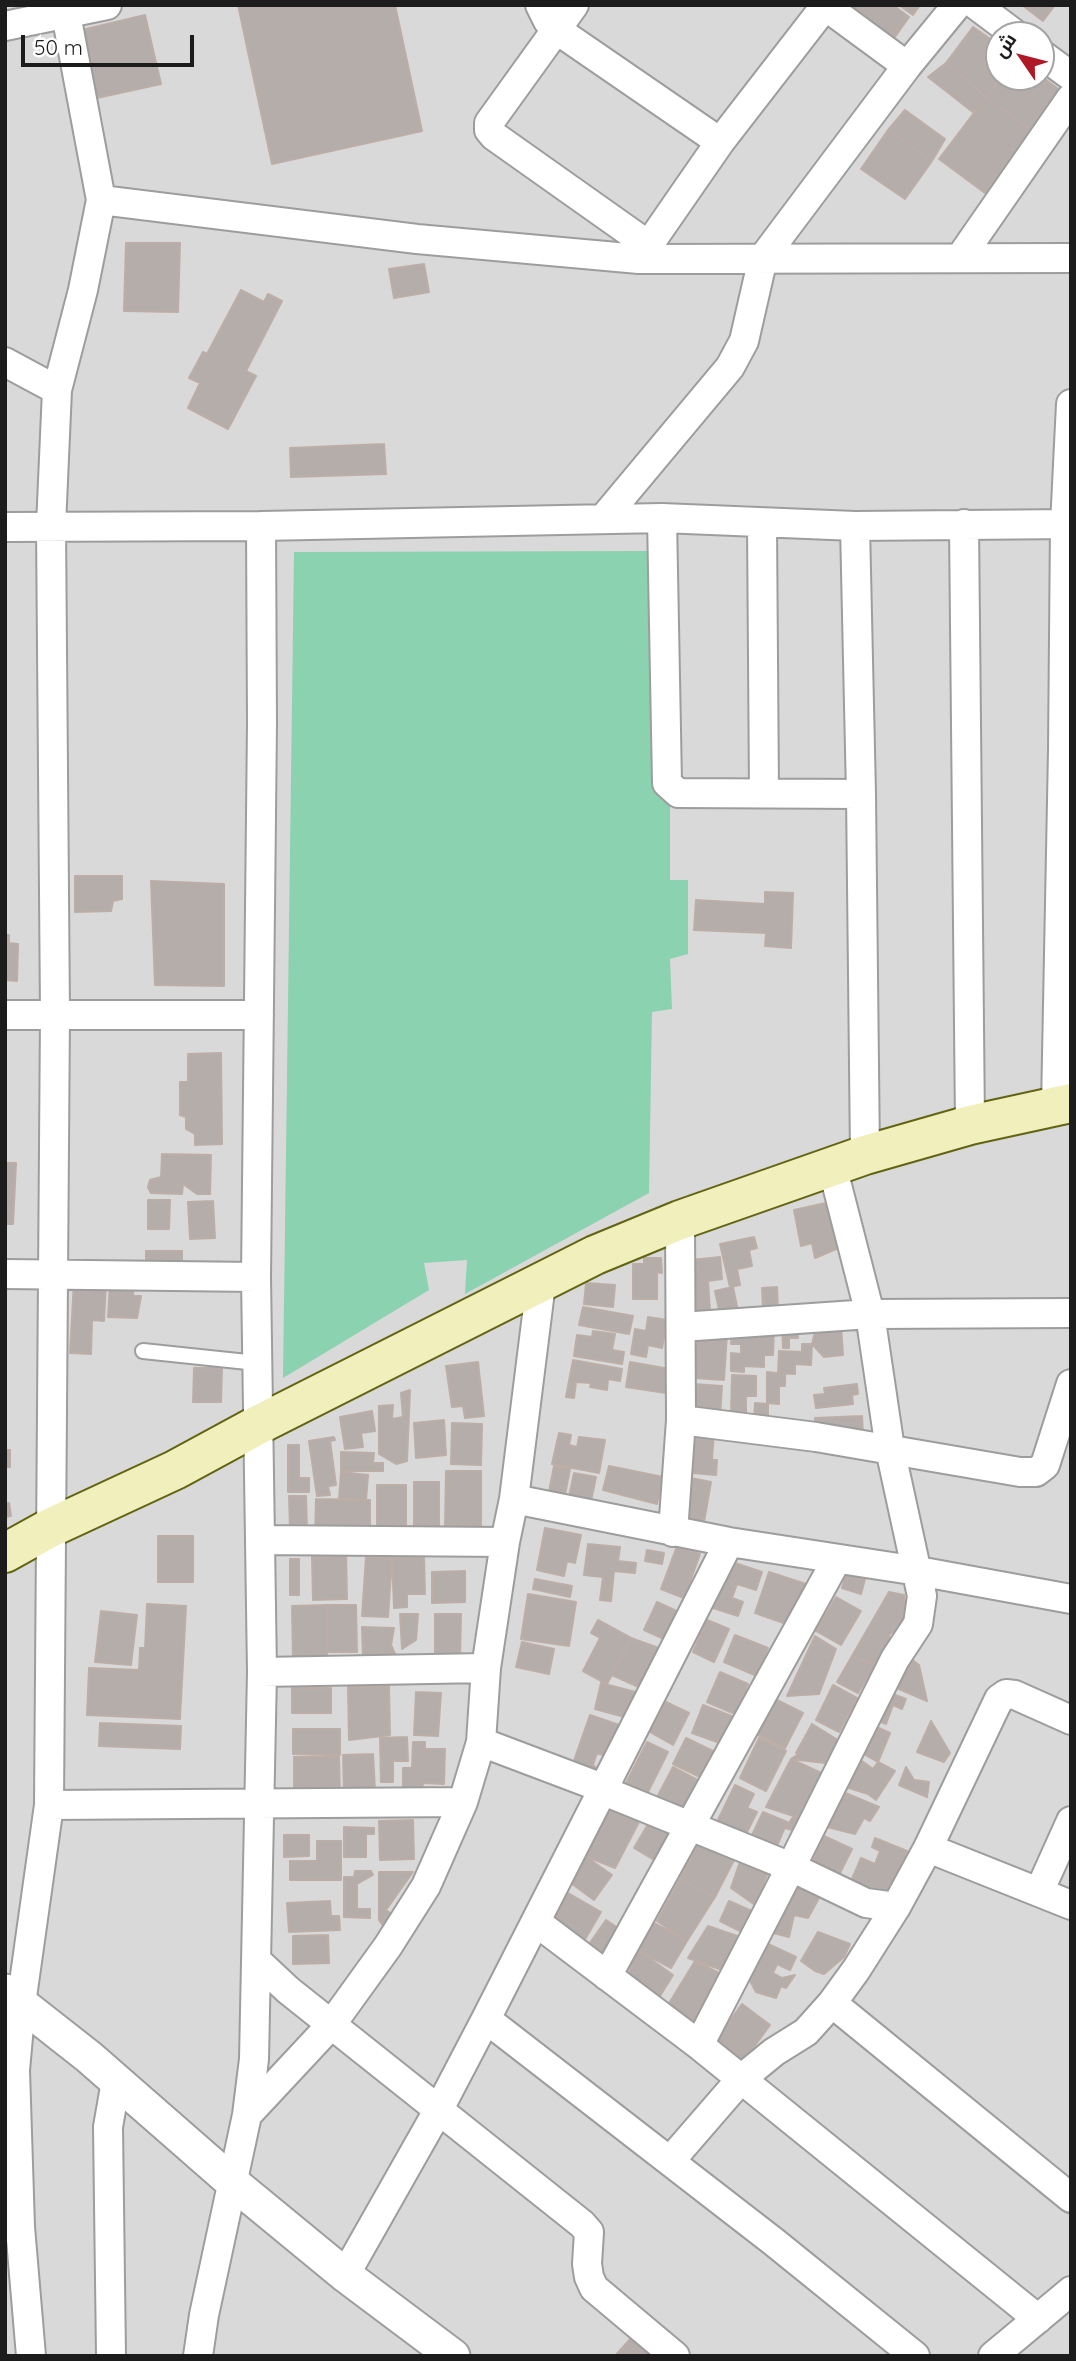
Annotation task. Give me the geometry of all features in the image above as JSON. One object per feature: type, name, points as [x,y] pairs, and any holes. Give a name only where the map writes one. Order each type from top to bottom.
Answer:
[{"type":"main road","points":[[5,1553],[50,1528],[175,1470],[258,1425],[595,1255],[680,1220],[848,1160],[970,1125],[1063,1105]]},
{"type":"street","points":[[5,26],[107,5]]},
{"type":"street","points":[[540,5],[548,21],[557,30],[720,142]]},
{"type":"street","points":[[574,5],[489,123],[489,130],[643,252]]},
{"type":"street","points":[[643,252],[720,142],[825,5],[907,66]]},
{"type":"street","points":[[603,519],[730,367],[744,341],[763,258],[907,66],[957,5]]},
{"type":"street","points":[[976,5],[997,21]]},
{"type":"street","points":[[31,2356],[13,2228],[13,1997],[49,1805],[55,1014],[51,526],[57,390],[83,290],[101,200],[66,14]]},
{"type":"street","points":[[1055,64],[1071,76]]},
{"type":"street","points":[[960,258],[1071,98]]},
{"type":"street","points":[[101,200],[417,239],[763,258],[1071,258]]},
{"type":"street","points":[[5,362],[57,390]]},
{"type":"street","points":[[1063,1105],[1063,763],[1071,404]]},
{"type":"street","points":[[662,518],[667,783],[678,793],[861,794]]},
{"type":"street","points":[[5,527],[261,526],[662,518],[855,526],[1068,525]]},
{"type":"street","points":[[762,524],[764,793]]},
{"type":"street","points":[[964,524],[970,1125]]},
{"type":"street","points":[[198,2356],[247,2115],[254,2059],[261,1672],[256,1277],[262,723],[261,526]]},
{"type":"street","points":[[699,2045],[895,1659],[918,1624],[922,1596],[890,1449],[848,1160],[861,794],[855,526]]},
{"type":"street","points":[[5,1015],[259,1015]]},
{"type":"street","points":[[673,1532],[681,1420],[680,1220]]},
{"type":"street","points":[[5,1274],[256,1277]]},
{"type":"street","points":[[247,2115],[331,2025],[388,1946],[426,1886],[463,1802],[481,1742],[486,1668],[514,1499],[541,1283]]},
{"type":"street","points":[[681,1327],[870,1314],[1071,1313]]},
{"type":"street","points":[[681,1420],[890,1449],[1020,1472],[1036,1472],[1045,1465],[1071,1384]]},
{"type":"street","points":[[514,1499],[673,1532],[918,1571],[1071,1599]]},
{"type":"street","points":[[261,1540],[505,1542]]},
{"type":"street","points":[[345,2275],[439,2109],[729,1542]]},
{"type":"street","points":[[607,1976],[837,1559]]},
{"type":"street","points":[[261,1672],[486,1668]]},
{"type":"street","points":[[670,2161],[741,2079],[774,2052],[806,2032],[832,2003],[897,1907],[999,1699],[1006,1693],[1015,1695],[1071,1720]]},
{"type":"street","points":[[481,1742],[592,1784],[791,1867],[866,1903],[897,1907]]},
{"type":"street","points":[[49,1805],[463,1802]]},
{"type":"street","points":[[1040,1892],[1071,1821]]},
{"type":"street","points":[[928,1848],[1071,1905]]},
{"type":"street","points":[[536,1922],[699,2045],[1038,2319]]},
{"type":"street","points":[[257,1961],[331,2025],[582,2224],[589,2232],[587,2264],[594,2288],[675,2356]]},
{"type":"street","points":[[13,1997],[345,2275],[453,2356]]},
{"type":"street","points":[[832,2003],[1071,2198]]},
{"type":"street","points":[[486,2019],[670,2161],[908,2354]]},
{"type":"street","points":[[111,2356],[108,2127],[116,2081]]},
{"type":"street","points":[[993,2356],[1071,2291]]},
{"type":"lane","points":[[143,1351],[257,1363]]},
{"type":"shaded area","points":[[5,5],[1071,5],[1071,2356],[5,2356]]},
{"type":"green space","points":[[658,551],[653,786],[670,789],[670,880],[688,880],[688,954],[670,959],[672,1009],[652,1012],[649,1193],[465,1294],[467,1260],[424,1263],[429,1290],[283,1378],[294,552]]},
{"type":"building","points":[[238,5],[395,5],[422,131],[272,164]]},
{"type":"building","points":[[850,5],[893,5],[909,17],[890,44],[845,12]]},
{"type":"building","points":[[899,5],[920,5],[913,15]]},
{"type":"building","points":[[1022,5],[1055,5],[1043,21]]},
{"type":"building","points":[[145,15],[161,84],[97,98],[82,30]]},
{"type":"building","points":[[973,27],[985,35],[985,91],[991,91],[986,97],[946,63]]},
{"type":"building","points":[[946,63],[986,97],[974,113],[928,77]]},
{"type":"building","points":[[1055,86],[1061,91],[1035,134],[986,97],[991,91],[1055,91]]},
{"type":"building","points":[[986,97],[1035,134],[989,196],[939,159]]},
{"type":"building","points":[[905,110],[945,139],[932,161],[888,130]]},
{"type":"building","points":[[888,130],[932,161],[905,199],[861,169]]},
{"type":"building","points":[[126,243],[180,243],[178,312],[124,311]]},
{"type":"building","points":[[424,264],[429,292],[394,298],[389,269]]},
{"type":"building","points":[[241,290],[264,302],[268,294],[282,301],[246,371],[256,376],[228,429],[188,408],[200,383],[189,378],[203,352],[207,354]]},
{"type":"building","points":[[384,444],[386,474],[291,477],[290,448]]},
{"type":"building","points":[[75,876],[122,876],[122,899],[113,901],[111,911],[75,912]]},
{"type":"building","points":[[151,881],[224,884],[224,986],[155,985]]},
{"type":"building","points":[[765,892],[793,893],[791,948],[765,946],[766,933],[694,930],[696,900],[765,904]]},
{"type":"building","points":[[5,935],[9,935],[9,943],[18,944],[17,981],[5,980]]},
{"type":"building","points":[[221,1053],[222,1144],[195,1145],[195,1134],[186,1129],[186,1117],[180,1115],[180,1082],[188,1082],[188,1054]]},
{"type":"building","points":[[162,1154],[211,1155],[210,1194],[197,1194],[183,1184],[182,1194],[151,1193],[148,1187],[150,1180],[161,1177]]},
{"type":"building","points":[[5,1163],[16,1163],[13,1224],[5,1224]]},
{"type":"building","points":[[148,1200],[170,1200],[169,1229],[148,1229]]},
{"type":"building","points":[[213,1201],[215,1238],[190,1239],[188,1202]]},
{"type":"building","points":[[835,1201],[848,1244],[815,1258],[812,1243],[801,1246],[794,1210]]},
{"type":"building","points":[[754,1237],[757,1248],[749,1250],[752,1266],[737,1269],[740,1285],[730,1287],[720,1244]]},
{"type":"building","points":[[146,1251],[182,1251],[182,1270],[146,1267]]},
{"type":"building","points":[[720,1257],[722,1279],[708,1281],[710,1311],[696,1312],[691,1260]]},
{"type":"building","points":[[644,1258],[661,1258],[662,1273],[657,1272],[657,1299],[633,1299],[633,1264],[644,1264]]},
{"type":"building","points":[[74,1281],[106,1283],[104,1321],[92,1320],[91,1354],[70,1353]]},
{"type":"building","points":[[110,1283],[134,1284],[133,1296],[141,1296],[137,1318],[108,1317]]},
{"type":"building","points":[[586,1283],[615,1285],[613,1307],[584,1304]]},
{"type":"building","points":[[733,1287],[739,1316],[721,1319],[715,1291]]},
{"type":"building","points":[[777,1287],[778,1309],[763,1310],[762,1288]]},
{"type":"building","points":[[583,1307],[633,1316],[629,1334],[579,1325]]},
{"type":"building","points":[[648,1317],[667,1320],[662,1348],[648,1345],[646,1357],[631,1354],[635,1329],[646,1331]]},
{"type":"building","points":[[797,1324],[798,1338],[789,1338],[789,1348],[783,1348],[782,1325]]},
{"type":"building","points":[[841,1326],[843,1355],[824,1357],[812,1344],[816,1328]]},
{"type":"building","points":[[732,1329],[774,1330],[773,1355],[764,1355],[764,1367],[744,1366],[744,1372],[731,1371],[731,1353],[741,1354],[741,1344],[731,1344]]},
{"type":"building","points":[[593,1331],[615,1334],[612,1350],[624,1352],[622,1364],[574,1356],[577,1335],[592,1337]]},
{"type":"building","points":[[698,1332],[727,1334],[724,1380],[694,1378]]},
{"type":"building","points":[[802,1344],[812,1344],[811,1365],[795,1364],[795,1374],[778,1373],[779,1351],[802,1352]]},
{"type":"building","points":[[573,1360],[622,1369],[620,1381],[608,1379],[607,1390],[590,1387],[591,1383],[576,1382],[574,1398],[566,1397]]},
{"type":"building","points":[[478,1362],[484,1416],[465,1418],[463,1406],[452,1407],[446,1366]]},
{"type":"building","points":[[630,1362],[670,1369],[666,1393],[626,1387]]},
{"type":"building","points":[[194,1368],[222,1368],[221,1402],[193,1402]]},
{"type":"building","points":[[767,1372],[785,1374],[785,1386],[779,1386],[779,1404],[767,1403]]},
{"type":"building","points":[[732,1375],[756,1376],[756,1396],[746,1396],[746,1412],[731,1412]]},
{"type":"building","points":[[694,1384],[722,1386],[720,1416],[691,1413]]},
{"type":"building","points":[[857,1384],[858,1394],[852,1395],[853,1404],[816,1408],[814,1395],[825,1394],[824,1388]]},
{"type":"building","points":[[410,1390],[407,1461],[396,1464],[379,1454],[379,1406],[393,1405],[392,1419],[403,1417],[401,1393]]},
{"type":"building","points":[[755,1403],[768,1404],[768,1422],[754,1422]]},
{"type":"building","points":[[372,1411],[375,1431],[361,1433],[363,1447],[345,1449],[340,1417]]},
{"type":"building","points":[[862,1416],[863,1435],[816,1437],[815,1418]]},
{"type":"building","points":[[444,1420],[446,1455],[416,1458],[414,1423]]},
{"type":"building","points":[[452,1423],[482,1424],[481,1465],[451,1464]]},
{"type":"building","points":[[696,1430],[714,1432],[712,1460],[717,1460],[716,1475],[692,1473]]},
{"type":"building","points":[[559,1433],[571,1435],[569,1445],[577,1447],[579,1437],[605,1440],[599,1473],[552,1464]]},
{"type":"building","points":[[334,1437],[335,1440],[330,1441],[336,1485],[328,1486],[330,1495],[317,1496],[309,1441]]},
{"type":"building","points":[[288,1445],[299,1445],[299,1478],[309,1478],[309,1492],[288,1492]]},
{"type":"building","points":[[5,1450],[10,1450],[10,1467],[5,1467]]},
{"type":"building","points":[[341,1452],[374,1453],[373,1463],[383,1463],[383,1471],[341,1471]]},
{"type":"building","points":[[554,1466],[570,1469],[564,1500],[548,1497]]},
{"type":"building","points":[[609,1466],[663,1477],[657,1504],[603,1490]]},
{"type":"building","points":[[446,1471],[481,1471],[481,1526],[445,1526]]},
{"type":"building","points":[[341,1472],[368,1475],[366,1500],[339,1498]]},
{"type":"building","points":[[574,1473],[596,1477],[590,1506],[568,1501]]},
{"type":"building","points":[[691,1478],[711,1482],[704,1522],[683,1518]]},
{"type":"building","points":[[414,1482],[439,1482],[439,1528],[414,1528]]},
{"type":"building","points":[[377,1485],[406,1485],[406,1526],[377,1526]]},
{"type":"building","points":[[289,1496],[306,1496],[307,1529],[290,1530]]},
{"type":"building","points":[[316,1499],[370,1500],[370,1526],[347,1525],[347,1536],[315,1535]]},
{"type":"building","points":[[9,1503],[11,1516],[5,1517],[5,1504]]},
{"type":"building","points":[[545,1528],[581,1535],[575,1563],[567,1561],[564,1576],[537,1570]]},
{"type":"building","points":[[158,1536],[193,1536],[193,1582],[158,1582]]},
{"type":"building","points":[[588,1544],[620,1547],[618,1561],[636,1563],[635,1573],[614,1571],[611,1601],[600,1600],[603,1577],[584,1575]]},
{"type":"building","points":[[677,1546],[700,1554],[684,1598],[661,1589]]},
{"type":"building","points":[[346,1548],[347,1599],[313,1600],[312,1557],[329,1557],[329,1549]]},
{"type":"building","points":[[647,1550],[664,1553],[662,1564],[645,1561]]},
{"type":"building","points":[[366,1557],[392,1558],[388,1617],[362,1616]]},
{"type":"building","points":[[424,1557],[425,1594],[407,1594],[407,1607],[394,1608],[392,1558]]},
{"type":"building","points":[[290,1559],[299,1559],[299,1595],[290,1595]]},
{"type":"building","points":[[729,1561],[762,1572],[756,1590],[737,1584],[732,1598],[743,1602],[738,1616],[713,1608]]},
{"type":"building","points":[[465,1571],[465,1602],[432,1603],[432,1572]]},
{"type":"building","points":[[769,1572],[812,1586],[798,1628],[755,1613]]},
{"type":"building","points":[[846,1574],[865,1579],[861,1594],[842,1588]]},
{"type":"building","points":[[535,1579],[572,1586],[570,1597],[533,1589]]},
{"type":"building","points":[[889,1592],[904,1595],[907,1619],[889,1635],[892,1651],[883,1667],[852,1656]]},
{"type":"building","points":[[528,1594],[576,1602],[569,1646],[521,1639]]},
{"type":"building","points":[[836,1597],[861,1611],[841,1645],[816,1631]]},
{"type":"building","points":[[657,1602],[683,1614],[671,1642],[644,1630]]},
{"type":"building","points":[[147,1604],[186,1606],[180,1719],[87,1715],[89,1668],[139,1670],[140,1648],[145,1648]]},
{"type":"building","points":[[327,1605],[356,1605],[357,1652],[327,1652]]},
{"type":"building","points":[[327,1605],[327,1659],[293,1660],[292,1606]]},
{"type":"building","points":[[101,1611],[137,1615],[131,1665],[95,1662]]},
{"type":"building","points":[[400,1614],[418,1614],[416,1640],[402,1649]]},
{"type":"building","points":[[435,1614],[461,1614],[460,1660],[435,1653]]},
{"type":"building","points":[[598,1620],[631,1638],[607,1684],[583,1671],[600,1638],[591,1633]]},
{"type":"building","points":[[707,1620],[729,1629],[714,1662],[693,1652]]},
{"type":"building","points":[[362,1627],[394,1628],[391,1645],[397,1658],[363,1658]]},
{"type":"building","points":[[735,1635],[768,1648],[757,1676],[724,1662]]},
{"type":"building","points":[[815,1636],[836,1649],[819,1694],[787,1696]]},
{"type":"building","points":[[631,1638],[667,1651],[643,1689],[612,1675]]},
{"type":"building","points":[[522,1642],[554,1649],[549,1674],[516,1667]]},
{"type":"building","points":[[906,1655],[919,1665],[927,1701],[892,1686]]},
{"type":"building","points":[[852,1656],[875,1665],[858,1693],[837,1682]]},
{"type":"building","points":[[720,1672],[748,1684],[735,1714],[707,1702]]},
{"type":"building","points":[[601,1683],[639,1693],[632,1719],[595,1709]]},
{"type":"building","points":[[833,1685],[857,1698],[839,1732],[816,1720]]},
{"type":"building","points":[[389,1686],[390,1735],[349,1740],[348,1687]]},
{"type":"building","points":[[292,1688],[331,1688],[331,1713],[292,1713]]},
{"type":"building","points":[[885,1691],[906,1699],[902,1709],[893,1705],[886,1724],[875,1720]]},
{"type":"building","points":[[416,1692],[441,1693],[438,1736],[414,1735]]},
{"type":"building","points":[[775,1699],[803,1713],[785,1748],[758,1735]]},
{"type":"building","points":[[666,1702],[689,1713],[673,1745],[650,1732]]},
{"type":"building","points":[[703,1705],[734,1717],[717,1742],[692,1733]]},
{"type":"building","points":[[590,1715],[622,1726],[611,1758],[597,1753],[593,1765],[602,1773],[570,1772]]},
{"type":"building","points":[[931,1721],[950,1753],[944,1762],[917,1752]]},
{"type":"building","points":[[100,1723],[181,1726],[180,1749],[99,1746]]},
{"type":"building","points":[[812,1724],[838,1740],[825,1763],[791,1759],[803,1751],[796,1753]]},
{"type":"building","points":[[872,1725],[890,1733],[878,1762],[860,1752]]},
{"type":"building","points":[[293,1729],[340,1729],[340,1755],[293,1754]]},
{"type":"building","points":[[407,1737],[408,1761],[393,1761],[393,1782],[381,1782],[380,1738]]},
{"type":"building","points":[[686,1738],[713,1751],[700,1777],[673,1764]]},
{"type":"building","points":[[759,1738],[786,1751],[766,1791],[740,1778]]},
{"type":"building","points":[[413,1742],[425,1742],[425,1749],[445,1749],[444,1784],[423,1783],[422,1790],[403,1789],[403,1768],[412,1768]]},
{"type":"building","points":[[647,1742],[668,1752],[642,1804],[621,1793]]},
{"type":"building","points":[[373,1754],[375,1790],[344,1792],[343,1755]]},
{"type":"building","points":[[339,1756],[340,1797],[294,1798],[294,1757]]},
{"type":"building","points":[[791,1759],[830,1777],[809,1821],[766,1807]]},
{"type":"building","points":[[859,1759],[873,1769],[878,1762],[895,1771],[876,1800],[868,1794],[846,1787]]},
{"type":"building","points":[[673,1767],[705,1784],[687,1819],[654,1803]]},
{"type":"building","points":[[906,1767],[914,1780],[929,1782],[927,1797],[899,1785]]},
{"type":"building","points":[[735,1785],[754,1794],[747,1808],[757,1812],[743,1840],[715,1826]]},
{"type":"building","points":[[843,1792],[879,1807],[870,1821],[864,1818],[855,1834],[827,1827]]},
{"type":"building","points":[[610,1803],[641,1818],[615,1868],[585,1856]]},
{"type":"building","points":[[763,1812],[787,1822],[777,1846],[752,1835]]},
{"type":"building","points":[[793,1817],[806,1821],[802,1833],[785,1828]]},
{"type":"building","points":[[651,1819],[673,1832],[656,1861],[634,1848]]},
{"type":"building","points":[[413,1820],[414,1859],[380,1860],[379,1821]]},
{"type":"building","points":[[344,1827],[374,1828],[374,1834],[366,1834],[366,1857],[344,1857]]},
{"type":"building","points":[[284,1835],[309,1835],[309,1856],[284,1857]]},
{"type":"building","points":[[824,1836],[852,1849],[836,1881],[810,1868]]},
{"type":"building","points":[[875,1838],[907,1851],[887,1901],[849,1886],[861,1858],[875,1864],[880,1851],[872,1847]]},
{"type":"building","points":[[317,1841],[341,1841],[341,1880],[290,1880],[290,1861],[317,1861]]},
{"type":"building","points":[[698,1843],[734,1860],[715,1897],[680,1879]]},
{"type":"building","points":[[743,1853],[771,1865],[755,1905],[731,1888]]},
{"type":"building","points":[[585,1856],[612,1875],[594,1900],[568,1881]]},
{"type":"building","points":[[355,1871],[371,1871],[373,1875],[357,1884],[357,1909],[370,1909],[370,1918],[344,1917],[344,1877],[354,1877]]},
{"type":"building","points":[[379,1872],[413,1872],[386,1910],[393,1915],[384,1927],[379,1920]]},
{"type":"building","points":[[802,1872],[825,1887],[808,1918],[794,1915],[789,1937],[773,1933]]},
{"type":"building","points":[[680,1879],[715,1897],[687,1941],[657,1921]]},
{"type":"building","points":[[568,1893],[601,1912],[584,1941],[552,1922]]},
{"type":"building","points":[[330,1901],[331,1916],[339,1916],[340,1930],[289,1932],[287,1903]]},
{"type":"building","points":[[729,1901],[754,1912],[744,1933],[720,1921]]},
{"type":"building","points":[[606,1920],[621,1930],[611,1968],[585,1950]]},
{"type":"building","points":[[654,1923],[687,1941],[671,1968],[638,1950]]},
{"type":"building","points":[[708,1926],[746,1939],[722,1970],[688,1958]]},
{"type":"building","points":[[818,1932],[850,1944],[844,1957],[824,1974],[801,1961]]},
{"type":"building","points":[[328,1935],[329,1963],[293,1964],[293,1936]]},
{"type":"building","points":[[766,1943],[796,1957],[790,1970],[777,1964],[773,1973],[782,1978],[795,1975],[786,1988],[781,1986],[776,1998],[756,1992],[749,1979]]},
{"type":"building","points":[[638,1950],[673,1975],[655,2004],[625,1982]]},
{"type":"building","points":[[695,1961],[725,1976],[698,2033],[668,2005]]},
{"type":"building","points":[[742,2004],[770,2025],[737,2070],[709,2049]]},
{"type":"building","points":[[632,2337],[656,2356],[615,2356]]}]
